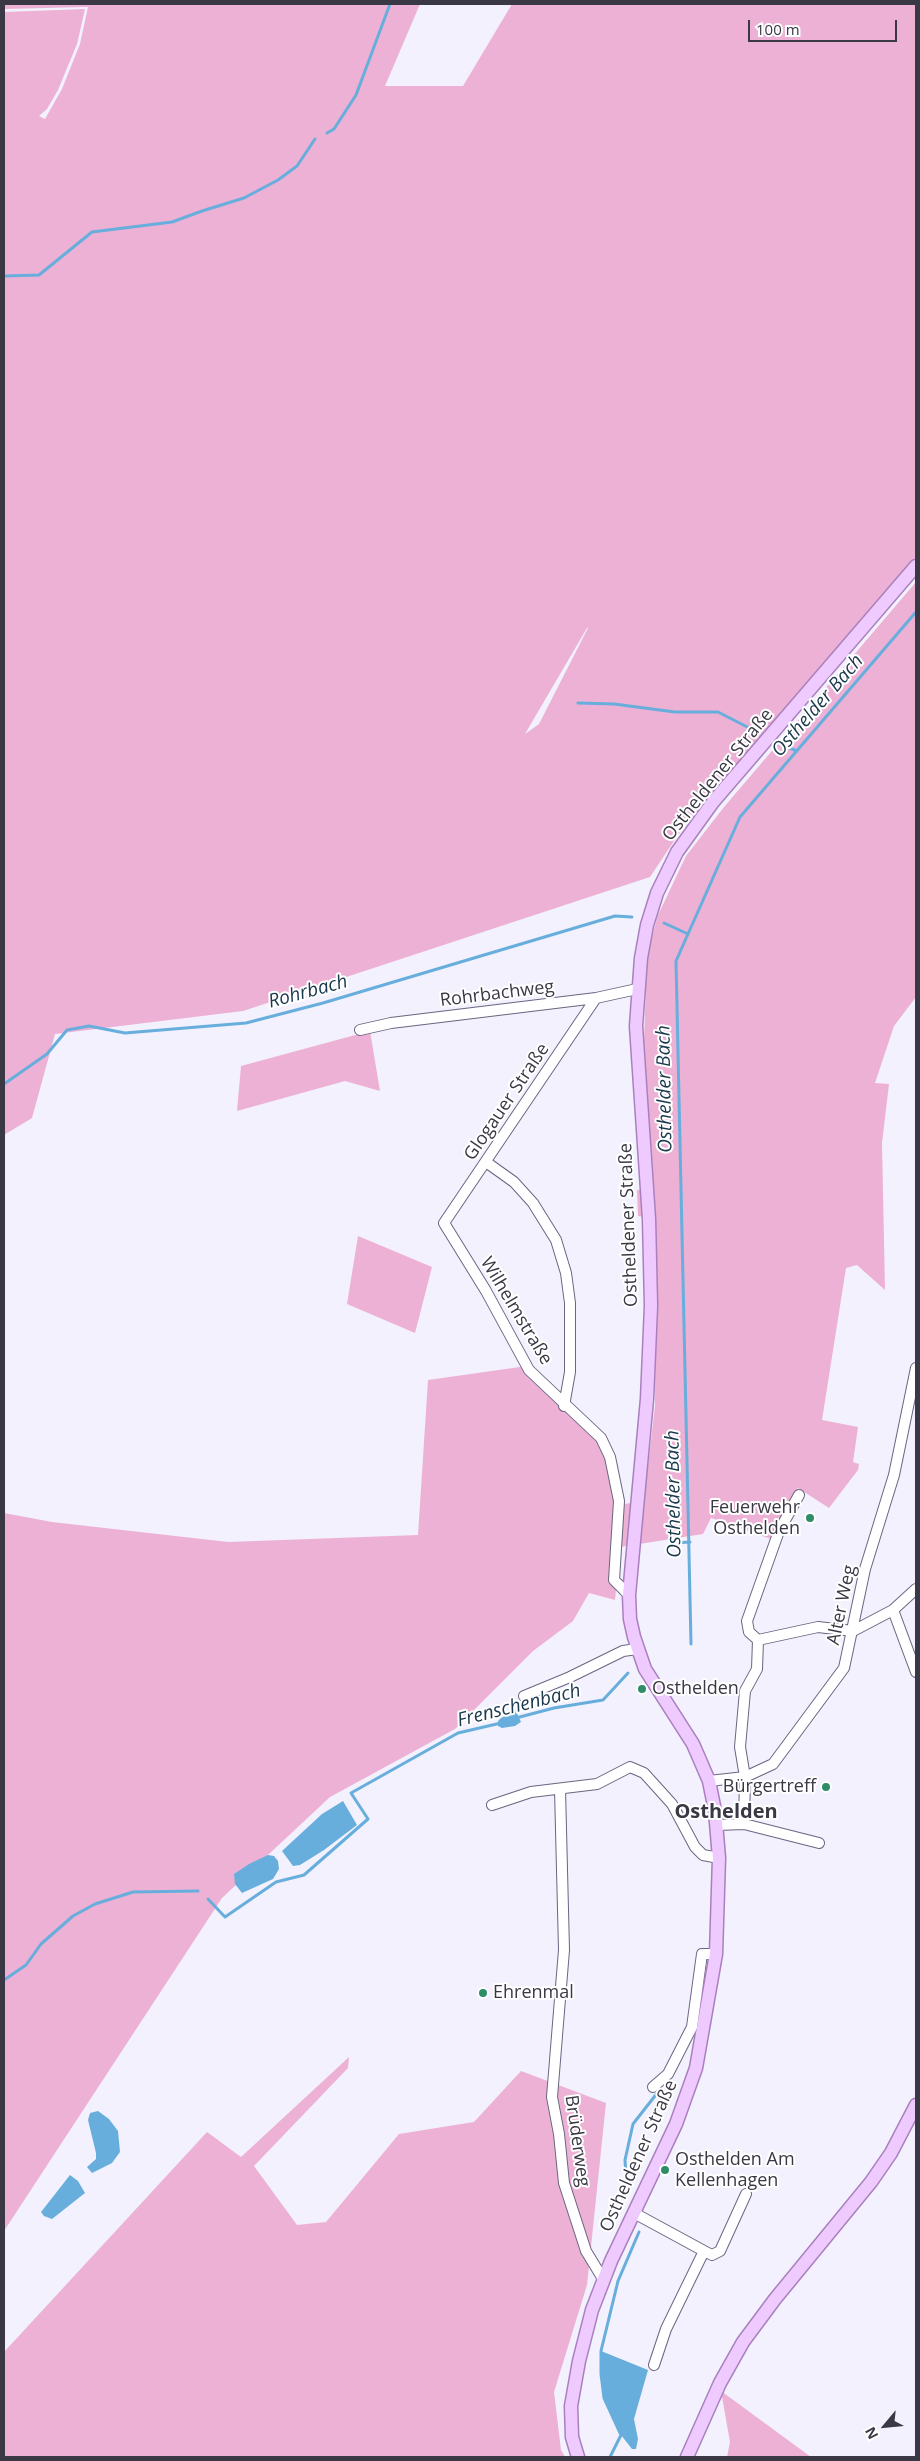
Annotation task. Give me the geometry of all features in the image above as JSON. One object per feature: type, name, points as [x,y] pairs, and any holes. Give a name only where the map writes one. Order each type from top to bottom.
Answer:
[{"type":"main road","name":"Ostheldener Straße","points":[[578,2457],[572,2437],[572,2406],[579,2362],[592,2310],[603,2279],[672,2132],[696,2068],[716,1954],[719,1858],[717,1825],[709,1781],[692,1744],[657,1690],[637,1649],[630,1619],[629,1595],[647,1398],[651,1306],[649,1220],[638,1062],[637,989],[647,925],[657,893],[676,852],[713,802],[916,566]]},
{"type":"main road","points":[[687,2457],[694,2446],[720,2383],[743,2342],[775,2299],[871,2182],[891,2153],[916,2105]]},
{"type":"street","name":"Rohrbachweg","points":[[360,1030],[391,1023],[596,998],[637,989]]},
{"type":"street","name":"Glogauer Straße","points":[[444,1223],[596,998]]},
{"type":"street","points":[[486,1162],[514,1182],[533,1203],[556,1240],[566,1273],[570,1302],[570,1372],[564,1406]]},
{"type":"street","name":"Wilhelmstraße","points":[[444,1223],[486,1291],[529,1370],[564,1406],[601,1438],[610,1457],[619,1501],[614,1580],[629,1595]]},
{"type":"street","name":"Alter Weg","points":[[709,1781],[745,1777],[773,1764],[844,1668],[865,1569],[894,1475],[916,1368]]},
{"type":"street","points":[[758,1640],[749,1632],[747,1621],[779,1531],[799,1496]]},
{"type":"street","points":[[758,1640],[818,1627],[853,1631],[893,1610],[916,1589]]},
{"type":"street","points":[[893,1610],[916,1672]]},
{"type":"street","points":[[744,1824],[745,1777],[740,1747],[746,1691],[757,1669],[758,1640]]},
{"type":"street","points":[[524,1696],[570,1677],[623,1651],[637,1649]]},
{"type":"street","points":[[492,1805],[531,1792],[597,1784],[630,1766],[644,1773],[672,1804],[695,1847],[703,1855],[719,1858]]},
{"type":"street","name":"Brüderweg","points":[[560,1789],[564,1950],[552,2097],[560,2134],[564,2183],[586,2251],[603,2279]]},
{"type":"street","points":[[717,1825],[744,1824],[819,1843]]},
{"type":"street","name":"Ostheldener Straße","points":[[653,2087],[668,2074],[692,2027],[702,1954],[716,1954]]},
{"type":"street","points":[[634,2213],[712,2255],[720,2251],[746,2194]]},
{"type":"street","points":[[654,2365],[666,2329],[704,2251]]},
{"type":"shaded area","points":[[4,4],[420,4],[385,86],[463,86],[512,4],[916,4],[916,558],[686,823],[650,877],[243,1011],[55,1034],[32,1118],[4,1135],[4,12],[85,9],[77,44],[58,90],[47,109],[39,116],[45,119],[62,89],[80,44],[88,7],[4,9]],"holes":[[[588,628],[539,724],[525,734]]]},
{"type":"shaded area","points":[[916,582],[916,997],[894,1026],[875,1083],[889,1084],[882,1143],[885,1290],[857,1265],[846,1268],[822,1420],[858,1427],[853,1462],[859,1464],[858,1470],[829,1508],[798,1488],[771,1539],[711,1518],[703,1534],[620,1547],[615,1600],[589,1593],[573,1621],[533,1651],[455,1729],[330,1797],[222,1898],[4,2231],[4,1513],[52,1522],[228,1542],[418,1535],[428,1380],[527,1366],[604,1438],[624,1504],[644,1501],[655,1406],[656,1218],[638,1216],[637,1190],[654,1190],[644,1041],[647,955],[658,915],[686,856],[724,807]]},
{"type":"shaded area","points":[[370,1031],[380,1091],[345,1081],[237,1111],[241,1066]]},
{"type":"shaded area","points":[[358,1236],[432,1267],[415,1333],[347,1304]]},
{"type":"shaded area","points":[[349,2057],[348,2068],[254,2166],[297,2225],[326,2222],[399,2134],[474,2122],[521,2071],[606,2103],[587,2285],[554,2392],[561,2450],[565,2457],[4,2457],[4,2352],[207,2132],[241,2157]]},
{"type":"shaded area","points":[[721,2391],[811,2457],[727,2457],[730,2442]]},
{"type":"water","points":[[516,1711],[521,1722],[515,1726],[502,1728],[498,1726],[498,1721],[501,1718]]},
{"type":"water","points":[[343,1801],[357,1825],[324,1850],[300,1865],[293,1866],[282,1851],[322,1814]]},
{"type":"water","points":[[268,1855],[274,1856],[278,1861],[279,1869],[273,1879],[242,1893],[235,1884],[234,1874]]},
{"type":"water","points":[[98,2111],[109,2119],[118,2131],[120,2152],[112,2163],[92,2173],[87,2167],[96,2159],[96,2153],[88,2120],[90,2113]]},
{"type":"water","points":[[70,2175],[78,2181],[85,2193],[52,2219],[44,2216],[41,2212]]},
{"type":"water","points":[[601,2351],[648,2370],[634,2419],[638,2439],[636,2449],[632,2449],[621,2435],[604,2398]]},
{"type":"waterway","points":[[327,133],[334,129],[356,95],[390,4]]},
{"type":"waterway","points":[[4,276],[39,275],[92,232],[172,222],[244,198],[278,180],[297,166],[315,139]]},
{"type":"waterway","name":"Osthelder Bach","points":[[691,1644],[676,961],[740,817],[916,612]]},
{"type":"waterway","points":[[578,703],[614,704],[675,712],[718,712],[759,733]]},
{"type":"waterway","points":[[782,745],[797,751]]},
{"type":"waterway","name":"Rohrbach","points":[[4,1084],[47,1054],[67,1030],[89,1026],[125,1033],[246,1023],[323,1003],[615,916],[632,917]]},
{"type":"waterway","name":"Rohrbach","points":[[664,923],[688,934]]},
{"type":"waterway","points":[[674,1543],[690,1542]]},
{"type":"waterway","name":"Frenschenbach","points":[[516,1718],[554,1708],[603,1700],[628,1673]]},
{"type":"waterway","name":"Frenschenbach","points":[[208,1899],[225,1917],[276,1882],[304,1875],[368,1819],[351,1793],[458,1733],[501,1723]]},
{"type":"waterway","name":"Frenschenbach","points":[[4,1980],[26,1965],[41,1944],[73,1916],[95,1904],[133,1892],[198,1891]]},
{"type":"waterway","name":"Osthelder Bach","points":[[627,2190],[625,2160],[633,2124],[658,2092]]},
{"type":"waterway","name":"Osthelder Bach","points":[[610,2457],[621,2435],[604,2398],[601,2351],[618,2281],[639,2232]]},
{"type":"place","name":"Feuerwehr Osthelden","points":[[810,1518]]},
{"type":"place","name":"Osthelden","points":[[642,1689]]},
{"type":"place","name":"Bürgertreff","points":[[826,1787]]},
{"type":"place","name":"Ehrenmal","points":[[483,1993]]},
{"type":"place","name":"Osthelden Am Kellenhagen","points":[[665,2170]]},
{"type":"district","name":"Osthelden","points":[[726,1812]]}]
